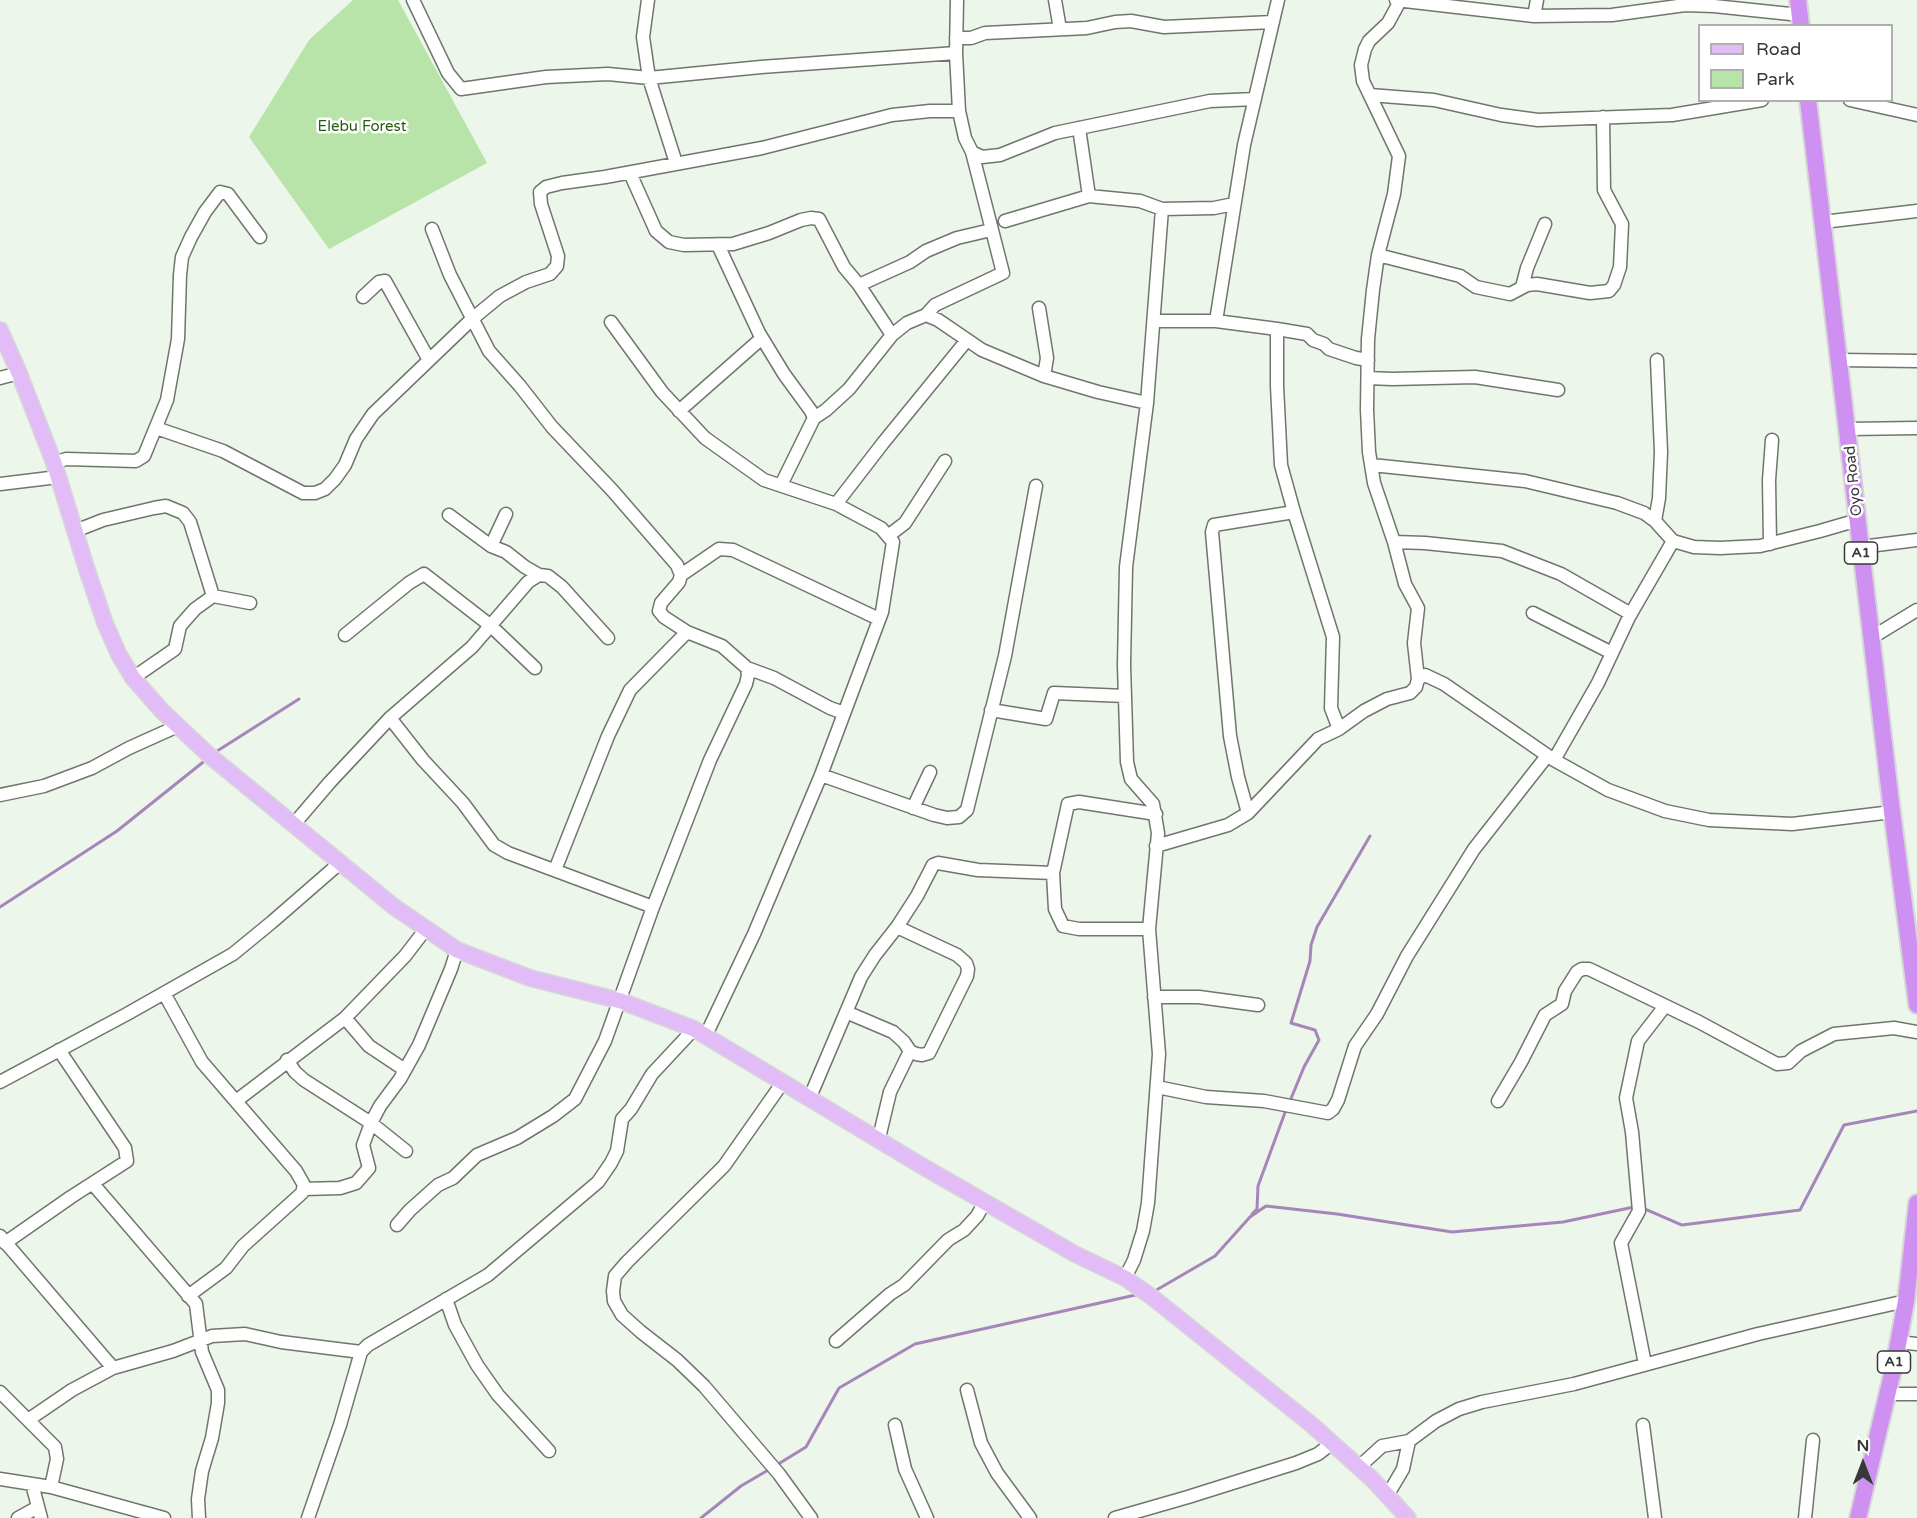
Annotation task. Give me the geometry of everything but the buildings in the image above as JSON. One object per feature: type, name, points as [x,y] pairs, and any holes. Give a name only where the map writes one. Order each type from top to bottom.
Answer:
[{"type":"highway","name":"Oyo Road","points":[[1808,102],[1892,813],[1914,946],[1917,1005]]},
{"type":"highway","name":"A1","points":[[1858,1518],[1906,1301],[1917,1203]]},
{"type":"main road","points":[[0,330],[20,373],[56,470],[105,623],[119,655],[133,678],[210,756],[393,906],[457,950],[530,978],[621,1001],[700,1032],[1075,1254],[1125,1278],[1152,1296],[1332,1443],[1359,1467],[1408,1518]]},
{"type":"street","points":[[413,0],[448,73],[461,89],[546,77],[608,74],[649,78],[772,66],[956,53]]},
{"type":"street","points":[[648,0],[643,37],[649,78],[676,163]]},
{"type":"street","points":[[781,485],[814,418],[849,389],[892,335],[907,323],[926,315],[935,305],[1003,273],[959,111],[956,53],[957,0]]},
{"type":"street","points":[[1055,0],[1060,29]]},
{"type":"street","points":[[1216,321],[1244,145],[1278,0]]},
{"type":"street","points":[[1156,846],[1228,825],[1248,813],[1318,739],[1339,729],[1364,711],[1387,699],[1410,693],[1416,687],[1418,679],[1414,643],[1418,608],[1405,584],[1394,542],[1374,483],[1369,452],[1368,339],[1378,255],[1394,194],[1399,156],[1363,81],[1361,65],[1369,41],[1388,23],[1398,0],[1450,4],[1534,16],[1612,15],[1685,5],[1799,14]]},
{"type":"street","points":[[1534,16],[1537,0]]},
{"type":"street","points":[[956,38],[971,38],[985,33],[1087,28],[1131,21],[1164,27],[1273,22]]},
{"type":"street","points":[[1370,95],[1434,100],[1501,115],[1538,120],[1672,115],[1750,102]]},
{"type":"street","points":[[972,152],[982,157],[1000,155],[1055,133],[1210,101],[1255,99]]},
{"type":"street","points":[[1859,102],[1917,115]]},
{"type":"street","points":[[156,428],[223,451],[303,493],[315,493],[325,489],[345,465],[356,439],[373,414],[472,319],[500,296],[526,282],[550,274],[557,266],[558,256],[541,204],[540,192],[546,187],[762,148],[892,115],[959,111]]},
{"type":"street","points":[[1378,255],[1460,276],[1476,287],[1510,294],[1527,285],[1537,284],[1600,293],[1609,291],[1614,285],[1620,267],[1622,224],[1604,190],[1603,117]]},
{"type":"street","points":[[1079,128],[1089,196]]},
{"type":"street","points":[[630,173],[656,231],[669,243],[733,244],[801,220],[819,219],[844,267],[892,335]]},
{"type":"street","points":[[0,484],[56,470],[66,459],[136,461],[144,456],[167,400],[173,372],[178,339],[182,257],[190,237],[220,192],[228,194],[260,237]]},
{"type":"street","points":[[1005,220],[1089,196],[1140,201],[1162,209],[1214,208],[1234,204]]},
{"type":"street","points":[[1125,1278],[1137,1250],[1148,1203],[1159,1054],[1149,929],[1158,833],[1156,814],[1149,797],[1131,779],[1125,741],[1125,696],[1126,567],[1147,403],[1162,209]]},
{"type":"street","points":[[1823,222],[1917,211]]},
{"type":"street","points":[[1522,287],[1527,268],[1545,224]]},
{"type":"street","points":[[432,229],[450,275],[489,351],[552,427],[612,490],[677,565],[681,575],[679,582],[661,603],[659,611],[687,632],[722,646],[747,668],[774,678],[844,713]]},
{"type":"street","points":[[858,285],[957,238],[991,230]]},
{"type":"street","points":[[718,245],[762,338],[814,418]]},
{"type":"street","points":[[363,297],[379,282],[385,281],[429,360]]},
{"type":"street","points":[[1039,308],[1047,358],[1044,376]]},
{"type":"street","points":[[926,315],[938,320],[982,350],[1044,376],[1098,393],[1147,403]]},
{"type":"street","points":[[1154,321],[1216,321],[1307,334],[1329,349],[1368,360]]},
{"type":"street","points":[[308,1518],[340,1425],[361,1352],[368,1345],[488,1275],[598,1182],[617,1151],[622,1119],[631,1109],[652,1074],[700,1032],[754,934],[822,775],[879,619],[893,542],[888,536],[871,522],[836,504],[764,480],[705,438],[679,411],[611,322]]},
{"type":"street","points":[[1277,329],[1278,437],[1281,465],[1333,637],[1331,708],[1339,729]]},
{"type":"street","points":[[679,411],[762,338]]},
{"type":"street","points":[[836,504],[967,340]]},
{"type":"street","points":[[1655,521],[1659,498],[1661,452],[1657,360]]},
{"type":"street","points":[[1839,360],[1917,361]]},
{"type":"street","points":[[0,378],[20,373]]},
{"type":"street","points":[[1368,378],[1475,377],[1558,390]]},
{"type":"street","points":[[1848,429],[1917,428]]},
{"type":"street","points":[[1770,544],[1769,480],[1772,440]]},
{"type":"street","points":[[888,536],[905,523],[945,461]]},
{"type":"street","points":[[1372,465],[1525,481],[1617,503],[1644,513],[1655,521],[1673,541],[1694,547],[1720,548],[1770,544],[1858,520]]},
{"type":"street","points":[[822,775],[947,818],[959,817],[967,810],[1005,656],[1036,486]]},
{"type":"street","points":[[75,531],[103,520],[154,508],[166,507],[183,513],[190,522],[213,596]]},
{"type":"street","points":[[1248,813],[1230,736],[1212,532],[1214,525],[1294,512]]},
{"type":"street","points":[[491,546],[506,514]]},
{"type":"street","points":[[449,515],[491,546],[506,552],[525,567],[539,575],[548,576],[562,587],[608,638]]},
{"type":"street","points":[[1861,547],[1917,540]]},
{"type":"street","points":[[1157,1087],[1206,1097],[1264,1101],[1328,1113],[1333,1109],[1355,1046],[1377,1014],[1407,956],[1474,849],[1551,758],[1598,683],[1631,614],[1673,541]]},
{"type":"street","points":[[1394,542],[1503,551],[1561,574],[1631,614]]},
{"type":"street","points":[[681,575],[719,549],[733,550],[879,619]]},
{"type":"street","points":[[345,635],[409,583],[424,574],[491,626],[535,668]]},
{"type":"street","points":[[294,824],[390,718],[472,647],[528,582],[539,575]]},
{"type":"street","points":[[133,678],[176,649],[180,626],[195,609],[213,596],[250,603]]},
{"type":"street","points":[[1871,638],[1917,610]]},
{"type":"street","points":[[1533,614],[1612,653]]},
{"type":"street","points":[[555,870],[608,736],[630,690],[687,632]]},
{"type":"street","points":[[397,1225],[438,1185],[453,1178],[477,1155],[517,1138],[554,1116],[575,1099],[605,1041],[621,1001],[653,907],[710,760],[746,684],[747,668]]},
{"type":"street","points":[[1418,679],[1425,675],[1444,684],[1551,758],[1608,790],[1665,811],[1709,820],[1791,824],[1892,813]]},
{"type":"street","points":[[991,710],[1046,719],[1054,693],[1125,696]]},
{"type":"street","points":[[390,718],[423,760],[463,803],[494,845],[508,853],[653,907]]},
{"type":"street","points":[[0,795],[44,786],[92,768],[178,726]]},
{"type":"street","points":[[913,808],[930,772]]},
{"type":"street","points":[[1149,929],[1079,929],[1063,926],[1055,909],[1053,873],[1068,804],[1079,802],[1156,814]]},
{"type":"street","points":[[0,1082],[233,954],[340,862]]},
{"type":"street","points":[[810,1097],[861,977],[874,954],[897,927],[917,896],[933,865],[938,863],[978,870],[1053,873]]},
{"type":"street","points":[[846,1012],[893,1032],[904,1042],[909,1051],[922,1055],[929,1053],[967,976],[968,969],[966,963],[957,955],[897,927]]},
{"type":"street","points":[[236,1101],[345,1018],[405,956],[425,930]]},
{"type":"street","points":[[304,1189],[340,1188],[356,1184],[369,1168],[363,1145],[371,1124],[405,1070],[433,1014],[457,950]]},
{"type":"street","points":[[1498,1101],[1545,1015],[1562,1004],[1565,991],[1577,972],[1582,969],[1589,969],[1665,1006],[1777,1064],[1788,1063],[1801,1051],[1834,1034],[1894,1028],[1917,1032]]},
{"type":"street","points":[[164,993],[201,1062],[296,1171],[302,1179],[304,1189],[289,1206],[243,1246],[226,1268],[188,1296]]},
{"type":"street","points":[[1154,997],[1199,997],[1258,1005]]},
{"type":"street","points":[[1645,1364],[1621,1243],[1639,1206],[1632,1132],[1626,1098],[1638,1041],[1665,1006]]},
{"type":"street","points":[[345,1018],[369,1046],[405,1070]]},
{"type":"street","points":[[59,1050],[127,1151],[127,1161],[3,1240],[113,1368]]},
{"type":"street","points":[[879,1138],[890,1092],[909,1051]]},
{"type":"street","points":[[287,1060],[304,1080],[371,1124],[406,1151]]},
{"type":"street","points":[[783,1082],[724,1166],[615,1276],[613,1291],[614,1301],[622,1314],[704,1386],[779,1474],[812,1518]]},
{"type":"street","points":[[93,1184],[196,1304],[202,1352],[218,1390],[212,1438],[201,1471],[198,1499],[199,1518]]},
{"type":"street","points":[[836,1341],[890,1294],[904,1285],[948,1240],[964,1230],[986,1202]]},
{"type":"street","points":[[446,1299],[455,1325],[477,1365],[498,1395],[549,1451]]},
{"type":"street","points":[[1359,1467],[1382,1446],[1409,1441],[1436,1421],[1459,1409],[1503,1397],[1531,1394],[1574,1384],[1758,1334],[1906,1301]]},
{"type":"street","points":[[28,1420],[72,1390],[113,1368],[173,1351],[212,1336],[245,1334],[281,1342],[361,1352]]},
{"type":"street","points":[[1898,1342],[1917,1344]]},
{"type":"street","points":[[967,1390],[984,1450],[997,1473],[1030,1518]]},
{"type":"street","points":[[0,1392],[6,1405],[28,1420],[55,1447],[57,1459],[51,1487]]},
{"type":"street","points":[[1887,1394],[1917,1394]]},
{"type":"street","points":[[895,1425],[905,1469],[927,1518]]},
{"type":"street","points":[[1643,1425],[1655,1518]]},
{"type":"street","points":[[1805,1518],[1813,1440]]},
{"type":"street","points":[[1387,1496],[1404,1469],[1409,1441]]},
{"type":"street","points":[[1115,1518],[1296,1463],[1318,1454],[1332,1443]]},
{"type":"street","points":[[0,1479],[51,1487],[141,1515],[164,1518]]},
{"type":"street","points":[[18,1518],[39,1513],[32,1484]]},
{"type":"green space","name":"Elebu Forest","points":[[353,0],[398,0],[487,163],[329,249],[249,137],[309,40]]},
{"type":"waterway","points":[[214,753],[299,699]]},
{"type":"waterway","points":[[0,907],[117,831],[207,759]]},
{"type":"waterway","points":[[1290,1101],[1304,1067],[1319,1040],[1315,1030],[1291,1023],[1310,961],[1311,945],[1317,927],[1370,836]]},
{"type":"waterway","points":[[1252,1214],[1257,1209],[1258,1186],[1287,1107]]},
{"type":"waterway","points":[[1643,1208],[1682,1225],[1800,1210],[1844,1125],[1917,1111]]},
{"type":"waterway","points":[[1153,1292],[1215,1256],[1250,1217],[1266,1206],[1337,1214],[1452,1232],[1563,1222],[1634,1207]]},
{"type":"waterway","points":[[775,1466],[806,1447],[839,1388],[915,1344],[1140,1294]]},
{"type":"waterway","points":[[701,1518],[741,1486],[770,1469]]}]
